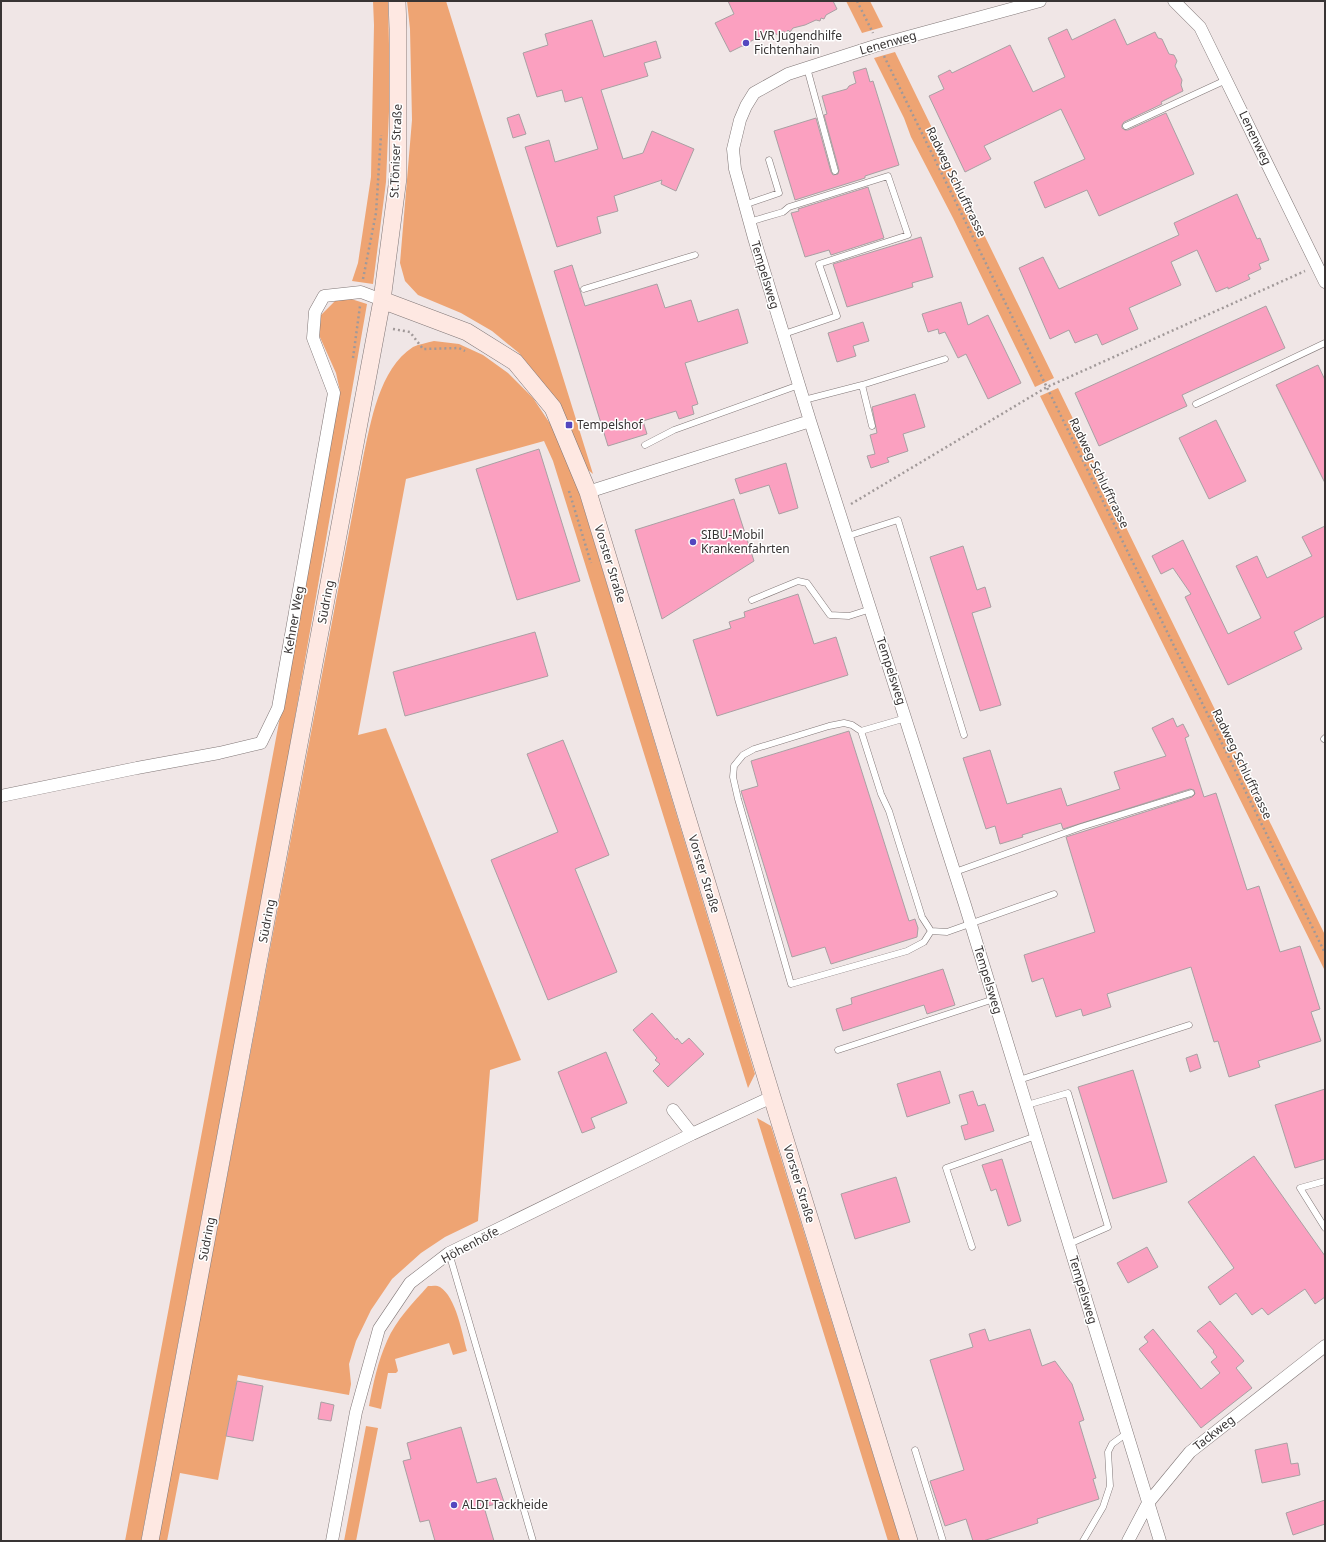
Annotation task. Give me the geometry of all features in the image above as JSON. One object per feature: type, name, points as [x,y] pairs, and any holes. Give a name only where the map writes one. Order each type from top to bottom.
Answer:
[{"type":"main road","name":"St.Töniser Straße","points":[[382,300],[398,178],[397,1]]},
{"type":"main road","name":"Südring","points":[[150,1541],[382,300]]},
{"type":"main road","name":"Vorster Straße","points":[[382,300],[468,332],[515,362],[553,408],[588,492],[909,1541]]},
{"type":"street","name":"Lenenweg","points":[[738,127],[746,106],[754,93],[788,74],[878,45],[1040,1]]},
{"type":"street","name":"Lenenweg","points":[[1174,1],[1200,27],[1325,282]]},
{"type":"street","name":"Tempelsweg","points":[[738,127],[733,149],[735,169],[749,222],[810,421],[971,923],[1160,1541]]},
{"type":"street","name":"Kehner Weg","points":[[1,796],[219,753],[261,743],[278,708],[334,393],[313,338],[315,312],[324,296],[361,292],[382,300]]},
{"type":"street","points":[[588,492],[810,421]]},
{"type":"street","name":"Höhenhöfe","points":[[332,1541],[356,1412],[379,1329],[410,1283],[449,1253],[692,1134],[772,1097]]},
{"type":"street","points":[[673,1110],[692,1134]]},
{"type":"street","name":"Tackweg","points":[[1128,1541],[1148,1503],[1190,1452],[1325,1346]]},
{"type":"lane","points":[[807,68],[835,171]]},
{"type":"lane","points":[[1126,126],[1226,80]]},
{"type":"lane","points":[[744,205],[779,193],[769,160]]},
{"type":"lane","points":[[749,222],[784,212],[789,207],[888,176],[908,235],[819,264],[836,316],[784,334]]},
{"type":"lane","points":[[584,289],[695,255]]},
{"type":"lane","points":[[1196,404],[1325,343]]},
{"type":"lane","points":[[804,400],[862,385],[945,359]]},
{"type":"lane","points":[[645,445],[674,430],[799,385]]},
{"type":"lane","points":[[862,385],[872,426]]},
{"type":"lane","points":[[848,536],[898,520],[964,736]]},
{"type":"lane","points":[[752,600],[798,581],[807,583],[830,615],[849,616],[871,609]]},
{"type":"lane","points":[[861,731],[906,718]]},
{"type":"lane","points":[[844,723],[852,725],[861,731],[922,917],[932,931],[924,942],[907,951],[791,984],[733,777],[734,766],[743,755],[754,749],[829,726],[844,723]]},
{"type":"lane","points":[[955,872],[1081,827],[1191,793]]},
{"type":"lane","points":[[932,931],[947,932],[1054,894]]},
{"type":"lane","points":[[838,1050],[994,998]]},
{"type":"lane","points":[[1019,1080],[1189,1024]]},
{"type":"lane","points":[[1027,1105],[1068,1093],[1108,1227],[1069,1244]]},
{"type":"lane","points":[[972,1247],[946,1168],[1036,1136]]},
{"type":"lane","points":[[1325,1181],[1300,1188],[1325,1228]]},
{"type":"lane","points":[[449,1253],[533,1541]]},
{"type":"lane","points":[[1083,1541],[1103,1507],[1110,1486],[1108,1452],[1112,1444],[1127,1433]]},
{"type":"lane","points":[[915,1450],[943,1541]]},
{"type":"path","name":"Radweg Schlufftrasse","points":[[857,1],[1325,953]]},
{"type":"path","points":[[353,360],[359,322],[361,292],[376,212],[381,129]]},
{"type":"path","points":[[840,511],[1047,387],[1317,265]]},
{"type":"path","points":[[378,326],[410,332],[423,349],[459,348],[472,355]]},
{"type":"path","points":[[568,487],[593,570]]},
{"type":"shaded area","points":[[373,1],[388,1],[390,88],[386,182],[373,284],[352,281],[358,263],[371,177],[374,25]]},
{"type":"shaded area","points":[[407,1],[446,1],[593,474],[587,469],[567,420],[540,379],[519,353],[492,331],[461,313],[418,295],[405,281],[400,263],[412,120],[410,29]]},
{"type":"shaded area","points":[[846,1],[870,1],[883,27],[862,33]]},
{"type":"shaded area","points":[[895,52],[1054,378],[1035,387],[953,218],[911,137],[904,118],[874,58]]},
{"type":"shaded area","points":[[348,298],[367,304],[290,746],[141,1541],[125,1541],[340,391],[336,373],[319,335],[321,315],[335,301]]},
{"type":"shaded area","points":[[434,341],[459,344],[483,355],[508,373],[533,398],[553,428],[579,492],[755,1074],[748,1088],[553,461],[544,441],[406,479],[358,735],[386,728],[521,1060],[490,1070],[478,1221],[445,1237],[421,1253],[392,1279],[371,1310],[356,1341],[349,1364],[351,1384],[349,1395],[238,1375],[218,1480],[180,1473],[167,1541],[158,1541],[369,429],[378,397],[384,382],[392,369],[401,357],[413,347]]},
{"type":"shaded area","points":[[1058,388],[1325,935],[1325,971],[1040,396]]},
{"type":"shaded area","points":[[757,1118],[771,1126],[900,1541],[888,1541]]},
{"type":"shaded area","points":[[428,1286],[440,1287],[446,1292],[458,1316],[467,1351],[453,1355],[449,1343],[395,1359],[398,1371],[396,1373],[388,1373],[381,1409],[369,1406],[378,1365],[391,1333],[405,1312]]},
{"type":"shaded area","points":[[366,1426],[378,1428],[356,1541],[344,1541]]},
{"type":"building","points":[[728,1],[833,1],[837,9],[826,15],[824,19],[821,18],[820,21],[816,20],[793,28],[790,32],[788,30],[786,33],[783,31],[782,34],[779,33],[778,35],[774,33],[762,36],[751,41],[746,47],[742,46],[730,52],[715,23],[734,14]]},
{"type":"building","points":[[1115,19],[1127,45],[1155,32],[1158,38],[1162,39],[1169,54],[1174,55],[1177,61],[1175,66],[1182,80],[1181,85],[1183,91],[1161,102],[1162,104],[1124,122],[1122,128],[1128,130],[1166,113],[1194,174],[1099,216],[1087,190],[1045,208],[1034,182],[1085,159],[1061,109],[984,146],[991,159],[965,172],[929,96],[944,89],[938,76],[950,70],[952,73],[1010,45],[1033,92],[1065,77],[1048,38],[1067,29],[1072,40]]},
{"type":"building","points":[[592,20],[604,57],[656,41],[661,58],[644,63],[648,76],[601,90],[623,159],[643,153],[652,131],[694,149],[676,191],[661,184],[662,180],[614,196],[618,211],[597,217],[601,233],[557,247],[525,147],[549,140],[555,162],[598,149],[582,97],[565,102],[562,90],[537,97],[523,53],[548,45],[545,34]]},
{"type":"building","points":[[866,68],[870,82],[873,81],[899,165],[865,176],[865,178],[795,200],[774,131],[816,118],[831,172],[833,175],[838,174],[839,170],[824,115],[827,114],[822,96],[847,89],[849,86],[856,83],[853,72]]},
{"type":"building","points":[[519,114],[526,134],[513,138],[507,118]]},
{"type":"building","points":[[868,187],[884,238],[831,255],[829,250],[805,257],[791,213],[799,211],[798,209]]},
{"type":"building","points":[[1237,194],[1257,239],[1260,238],[1269,260],[1259,264],[1261,269],[1248,275],[1250,279],[1228,289],[1228,287],[1216,292],[1197,250],[1171,262],[1181,285],[1129,308],[1138,329],[1102,345],[1097,334],[1075,343],[1069,330],[1050,339],[1019,268],[1043,257],[1059,289],[1179,235],[1174,223]]},
{"type":"building","points":[[921,237],[933,277],[912,283],[913,287],[847,307],[833,264]]},
{"type":"building","points":[[572,265],[585,306],[657,284],[665,308],[691,300],[698,322],[738,309],[748,343],[685,363],[698,404],[692,406],[694,414],[679,419],[676,411],[643,421],[647,434],[608,446],[554,271]]},
{"type":"building","points":[[961,302],[968,325],[988,315],[1021,383],[988,399],[966,354],[958,358],[945,332],[939,334],[938,329],[928,332],[922,314]]},
{"type":"building","points":[[1266,306],[1285,348],[1182,395],[1187,406],[1099,446],[1075,393]]},
{"type":"building","points":[[863,322],[869,341],[853,346],[856,356],[837,362],[828,333]]},
{"type":"building","points":[[1318,365],[1325,380],[1325,483],[1276,385]]},
{"type":"building","points":[[915,394],[925,427],[903,434],[908,451],[887,458],[889,462],[871,468],[867,456],[875,454],[870,435],[877,433],[872,407]]},
{"type":"building","points":[[1216,420],[1246,481],[1209,499],[1179,438]]},
{"type":"building","points":[[539,449],[580,581],[517,600],[476,469]]},
{"type":"building","points":[[786,463],[798,508],[779,514],[769,485],[740,494],[735,479]]},
{"type":"building","points":[[734,499],[754,561],[662,619],[635,530]]},
{"type":"building","points":[[1325,526],[1325,616],[1294,632],[1302,649],[1228,685],[1185,597],[1191,594],[1173,568],[1161,574],[1152,556],[1183,540],[1228,634],[1261,618],[1236,566],[1257,556],[1267,578],[1312,556],[1302,537]]},
{"type":"building","points":[[963,546],[977,590],[985,587],[991,607],[972,613],[1001,705],[980,711],[930,557]]},
{"type":"building","points":[[798,594],[814,644],[836,637],[848,675],[717,716],[693,640],[731,628],[729,622],[745,617],[744,612]]},
{"type":"building","points":[[535,632],[548,676],[405,716],[393,672]]},
{"type":"building","points":[[1173,718],[1177,727],[1183,724],[1189,736],[1185,738],[1204,797],[1216,793],[1247,890],[1259,886],[1280,952],[1300,946],[1320,1009],[1311,1012],[1321,1041],[1258,1061],[1260,1067],[1229,1077],[1218,1041],[1214,1042],[1191,967],[1107,994],[1111,1007],[1083,1016],[1081,1009],[1056,1017],[1043,978],[1032,982],[1024,955],[1095,932],[1066,837],[1192,797],[1195,794],[1194,790],[1190,789],[1063,829],[1061,823],[1022,835],[1023,837],[1000,844],[995,826],[986,829],[963,758],[990,750],[1007,804],[1061,788],[1067,806],[1120,789],[1114,772],[1166,756],[1152,728]]},
{"type":"building","points":[[849,731],[909,921],[915,919],[918,928],[917,937],[831,964],[825,947],[792,957],[741,791],[758,786],[751,761]]},
{"type":"building","points":[[563,740],[609,855],[575,869],[617,972],[548,1000],[491,860],[558,832],[527,754]]},
{"type":"building","points":[[943,969],[955,1005],[927,1014],[924,1005],[843,1031],[836,1009],[852,1004],[851,998]]},
{"type":"building","points":[[652,1013],[676,1040],[677,1038],[682,1044],[689,1038],[704,1054],[668,1087],[653,1071],[660,1064],[655,1060],[657,1058],[633,1030]]},
{"type":"building","points":[[606,1052],[627,1103],[591,1118],[595,1128],[582,1133],[558,1072]]},
{"type":"building","points":[[1197,1054],[1201,1068],[1190,1072],[1186,1058]]},
{"type":"building","points":[[1133,1070],[1167,1182],[1113,1199],[1078,1087]]},
{"type":"building","points":[[940,1071],[950,1103],[907,1117],[897,1084]]},
{"type":"building","points":[[1325,1089],[1325,1159],[1295,1168],[1275,1105]]},
{"type":"building","points":[[973,1091],[978,1106],[985,1104],[994,1131],[965,1140],[961,1126],[968,1124],[959,1095]]},
{"type":"building","points":[[1254,1156],[1325,1256],[1325,1297],[1315,1304],[1305,1289],[1268,1315],[1262,1308],[1252,1315],[1236,1293],[1220,1305],[1208,1287],[1234,1268],[1188,1202]]},
{"type":"building","points":[[1002,1159],[1021,1221],[1008,1226],[996,1189],[991,1191],[982,1165]]},
{"type":"building","points":[[896,1177],[910,1222],[855,1239],[841,1194]]},
{"type":"building","points":[[1147,1247],[1158,1267],[1128,1283],[1117,1263]]},
{"type":"building","points":[[1210,1321],[1244,1361],[1236,1368],[1252,1388],[1201,1428],[1139,1349],[1148,1342],[1144,1337],[1153,1329],[1201,1389],[1220,1373],[1211,1362],[1217,1357],[1213,1352],[1214,1351],[1197,1331]]},
{"type":"building","points":[[985,1329],[989,1341],[1030,1329],[1042,1366],[1055,1361],[1072,1384],[1084,1420],[1079,1422],[1096,1478],[1093,1479],[1099,1499],[1037,1519],[1038,1523],[983,1541],[973,1541],[966,1519],[945,1526],[930,1481],[964,1470],[930,1360],[973,1347],[969,1334]]},
{"type":"building","points":[[237,1381],[263,1386],[253,1441],[226,1436]]},
{"type":"building","points":[[321,1402],[334,1405],[331,1421],[318,1419]]},
{"type":"building","points":[[461,1427],[477,1483],[496,1478],[504,1502],[484,1507],[494,1541],[435,1541],[429,1520],[420,1522],[403,1461],[411,1459],[407,1443]]},
{"type":"building","points":[[1287,1443],[1291,1464],[1298,1463],[1300,1475],[1262,1483],[1255,1450]]},
{"type":"building","points":[[1325,1500],[1325,1524],[1293,1535],[1286,1513]]},
{"type":"place","name":"LVR Jugendhilfe Fichtenhain","points":[[746,43]]},
{"type":"place","name":"Tempelshof","points":[[569,425]]},
{"type":"place","name":"SIBU-Mobil Krankenfahrten","points":[[693,542]]},
{"type":"place","name":"ALDI Tackheide","points":[[454,1505]]}]
